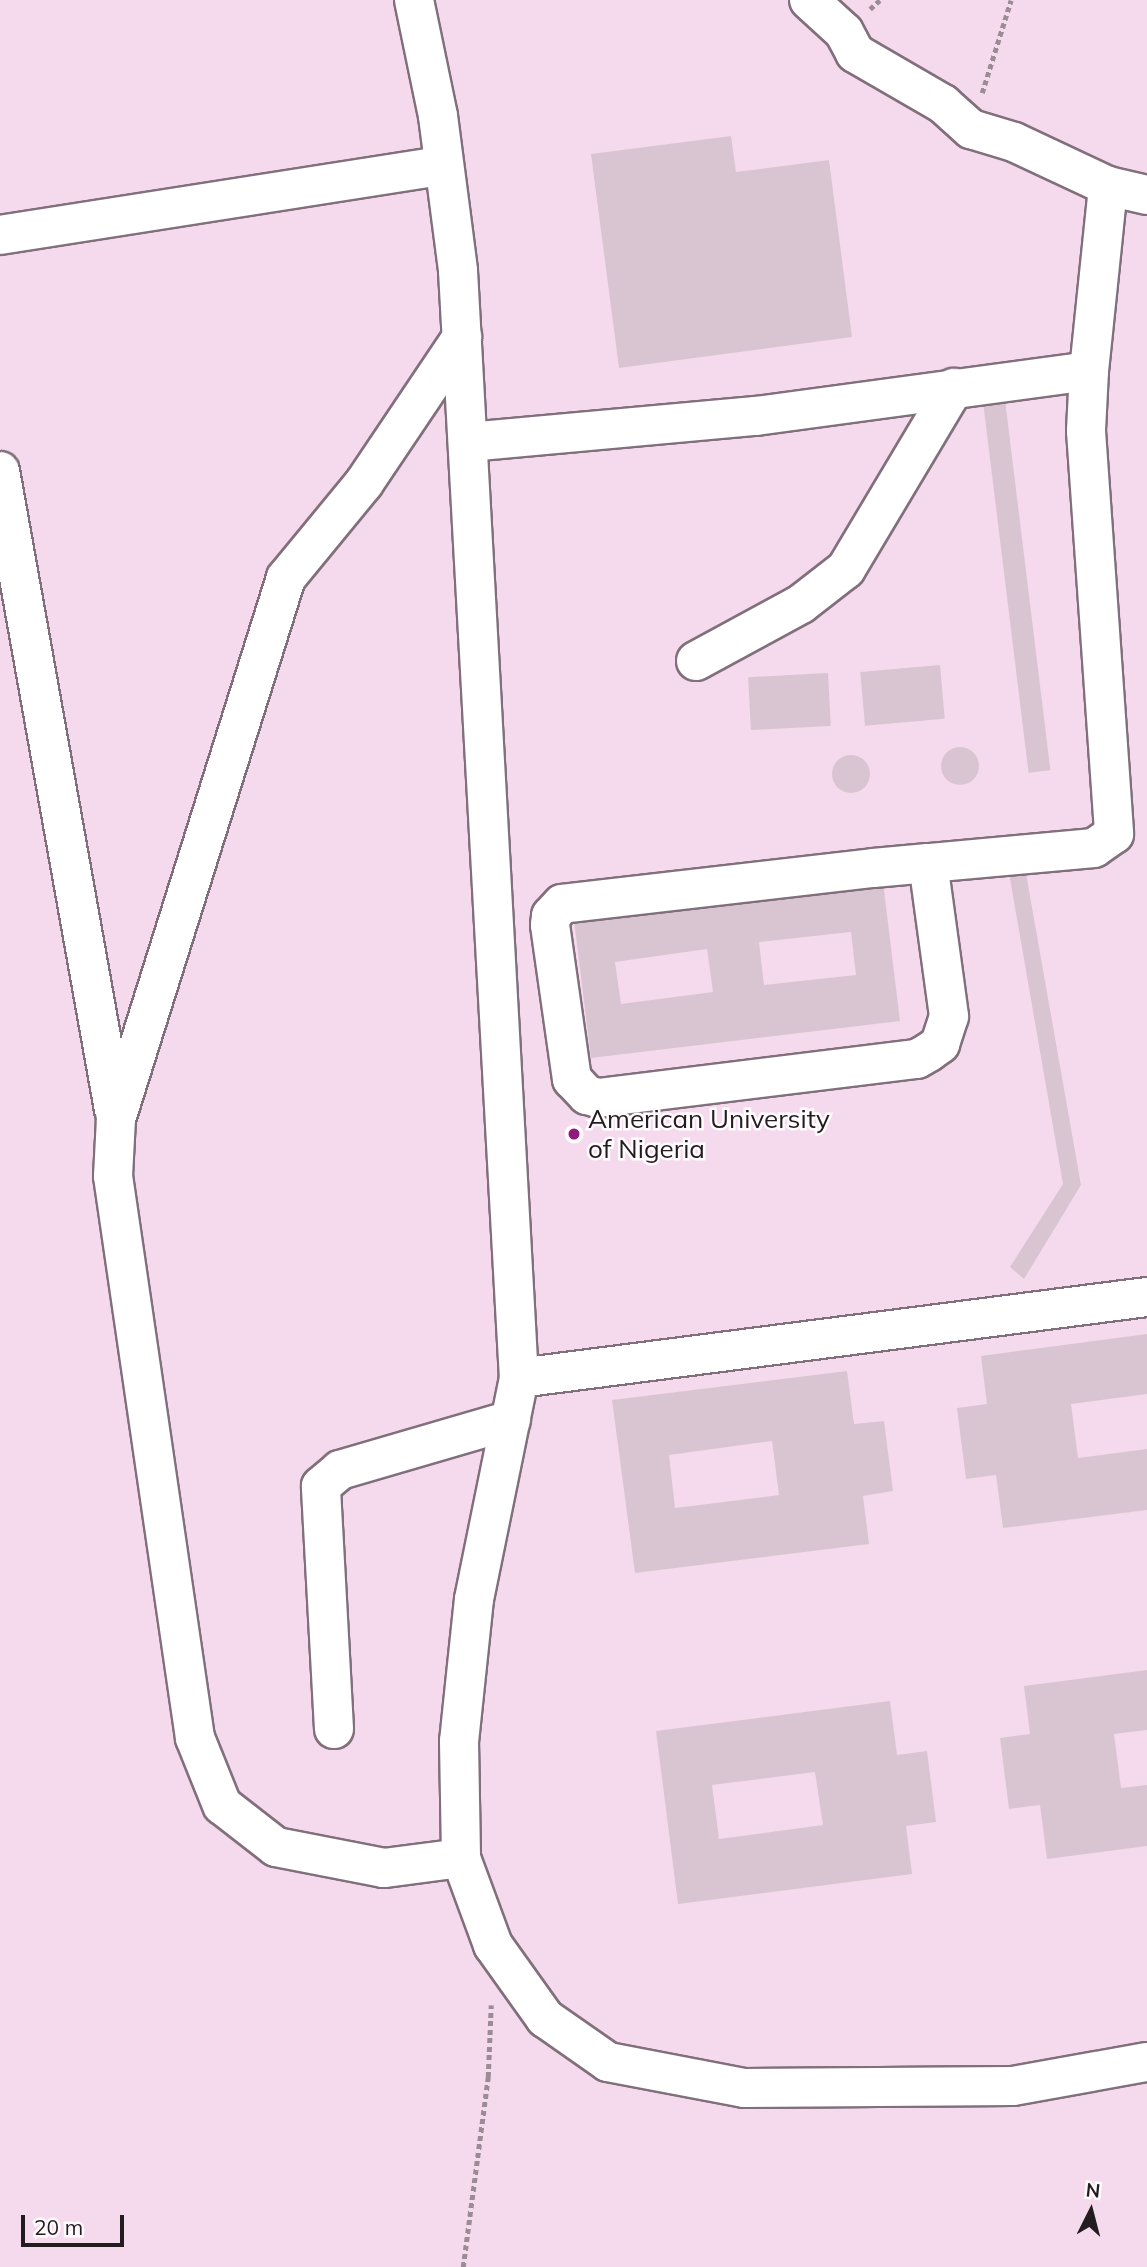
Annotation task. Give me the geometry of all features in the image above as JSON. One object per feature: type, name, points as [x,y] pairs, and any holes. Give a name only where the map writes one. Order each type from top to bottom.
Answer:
[{"type":"lane","points":[[414,0],[438,116],[441,166],[458,271],[519,1378],[474,1599],[459,1741],[461,1858],[493,1945],[545,2018],[608,2062],[744,2088],[1013,2087],[1147,2062]]},
{"type":"lane","points":[[809,0],[844,32],[855,53],[943,104],[971,129],[1014,142],[1108,186],[1147,195]]},
{"type":"lane","points":[[0,235],[441,166]]},
{"type":"lane","points":[[928,863],[949,1016],[940,1044],[929,1052],[917,1059],[598,1098],[587,1096],[572,1079],[550,925],[551,916],[562,904],[928,863],[1094,848],[1114,834],[1086,431],[1089,371],[1108,186]]},
{"type":"lane","points":[[116,1119],[286,578],[378,463],[462,337]]},
{"type":"lane","points":[[468,442],[757,416],[1089,371]]},
{"type":"lane","points":[[696,661],[801,604],[846,569],[954,388]]},
{"type":"lane","points":[[0,471],[116,1119],[113,1177],[195,1738],[222,1805],[276,1847],[384,1868],[461,1858]]},
{"type":"lane","points":[[519,1378],[1147,1297]]},
{"type":"lane","points":[[334,1728],[321,1486],[340,1470],[511,1420]]},
{"type":"path","points":[[971,129],[1011,0]]},
{"type":"path","points":[[463,2267],[488,2077],[493,1945]]},
{"type":"shaded area","name":"American University of Nigeria","points":[[0,0],[1147,0],[1147,2267],[0,2267]]},
{"type":"building","points":[[731,136],[736,172],[829,160],[852,337],[619,368],[591,154]]},
{"type":"building","points":[[1004,392],[1050,770],[1029,773],[982,395]]},
{"type":"building","points":[[940,665],[945,719],[865,726],[860,672]]},
{"type":"building","points":[[828,673],[831,726],[751,730],[748,677]]},
{"type":"building","points":[[960,747],[973,753],[979,766],[973,779],[960,785],[947,779],[941,766],[947,753]]},
{"type":"building","points":[[851,755],[864,761],[870,774],[864,787],[851,793],[838,787],[832,774],[838,761]]},
{"type":"building","points":[[1024,862],[1081,1185],[1024,1279],[1010,1267],[1063,1184],[1008,867]]},
{"type":"building","points":[[883,882],[900,1021],[591,1058],[574,920]],"holes":[[[851,932],[856,975],[764,985],[759,942]],[[707,949],[713,992],[621,1004],[615,962]]]},
{"type":"building","points":[[1147,1334],[1147,1394],[1071,1404],[1078,1458],[1147,1449],[1147,1510],[1003,1528],[996,1475],[966,1479],[957,1408],[987,1404],[981,1356]]},
{"type":"building","points":[[847,1371],[854,1424],[884,1421],[893,1491],[863,1496],[869,1544],[635,1573],[612,1400]],"holes":[[[772,1441],[779,1495],[675,1508],[669,1455]]]},
{"type":"building","points":[[1147,1670],[1147,1730],[1114,1734],[1121,1788],[1147,1785],[1147,1846],[1047,1859],[1040,1805],[1009,1809],[1000,1738],[1030,1734],[1024,1686]]},
{"type":"building","points":[[890,1701],[897,1755],[927,1751],[936,1822],[906,1826],[912,1874],[678,1904],[656,1731]],"holes":[[[815,1772],[823,1825],[719,1839],[712,1785]]]},
{"type":"place","name":"American University of Nigeria","points":[[574,1134]]}]
